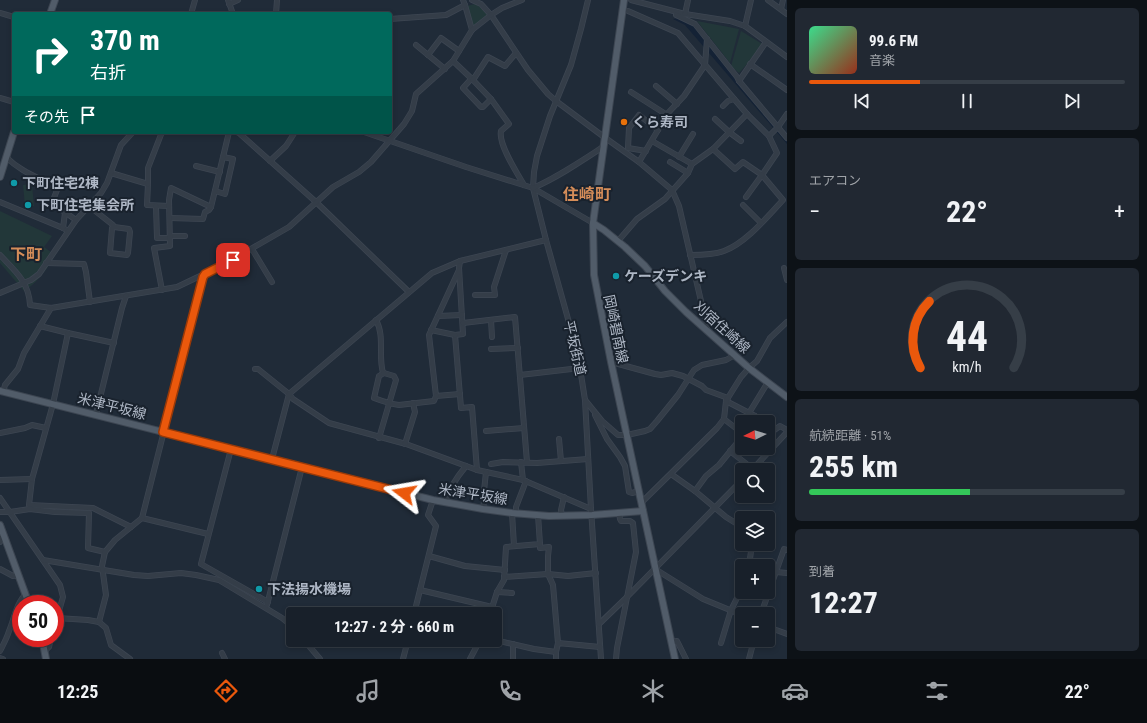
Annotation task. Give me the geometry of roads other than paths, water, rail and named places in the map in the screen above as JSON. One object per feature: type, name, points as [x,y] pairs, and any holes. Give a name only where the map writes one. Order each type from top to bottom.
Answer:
[{"type":"main road","points":[[51,12],[55,0]]},
{"type":"main road","name":"岡崎碧南線","points":[[624,0],[593,223],[594,275],[611,362],[675,659]]},
{"type":"main road","points":[[0,177],[1,168],[6,158],[13,134]]},
{"type":"main road","name":"刈宿住崎線","points":[[593,223],[618,241],[642,263],[674,300],[749,368],[787,397]]},
{"type":"main road","name":"米津平坂線","points":[[2,391],[433,500],[483,510],[562,516],[591,512],[619,513],[643,511]]},
{"type":"main road","points":[[0,525],[26,594]]},
{"type":"main road","points":[[44,647],[46,659]]},
{"type":"street","points":[[192,12],[195,0]]},
{"type":"street","points":[[232,12],[228,2],[238,0]]},
{"type":"street","points":[[276,12],[277,0]]},
{"type":"street","points":[[472,0],[482,4],[528,70],[556,101],[604,138],[639,162],[672,190],[679,206],[707,327],[706,329]]},
{"type":"street","points":[[0,255],[25,282],[30,298],[30,305],[50,308],[177,287],[205,274],[289,227],[333,187],[359,172],[372,162],[404,124],[412,111],[416,94],[453,61],[472,30],[502,8],[522,0]]},
{"type":"street","points":[[533,188],[537,156],[550,116],[571,64],[582,29],[588,0]]},
{"type":"street","points":[[631,0],[685,14],[730,21],[745,26],[787,57]]},
{"type":"street","points":[[685,14],[688,0]]},
{"type":"street","points":[[745,26],[751,0]]},
{"type":"street","points":[[768,0],[787,14]]},
{"type":"street","points":[[781,10],[783,0]]},
{"type":"street","points":[[392,19],[446,14],[464,2],[472,30]]},
{"type":"street","points":[[628,10],[678,33],[747,114],[769,136],[777,152],[746,197]]},
{"type":"street","points":[[0,12],[12,16]]},
{"type":"street","points":[[676,15],[695,24],[787,138]]},
{"type":"street","points":[[428,55],[441,38],[459,51]]},
{"type":"street","points":[[639,162],[667,115],[684,96],[705,64],[707,40]]},
{"type":"street","points":[[739,80],[766,42]]},
{"type":"street","points":[[416,45],[445,69]]},
{"type":"street","points":[[491,99],[483,107],[481,107],[463,87],[472,79],[488,57],[505,66],[516,53]]},
{"type":"street","points":[[453,61],[491,99],[509,124],[501,131],[501,137],[505,150],[524,185]]},
{"type":"street","points":[[750,64],[787,90]]},
{"type":"street","points":[[656,86],[677,104]]},
{"type":"street","points":[[631,92],[667,115]]},
{"type":"street","points":[[0,98],[12,101]]},
{"type":"street","points":[[723,106],[728,101],[734,99]]},
{"type":"street","points":[[618,241],[637,219],[666,199],[672,190],[688,173],[692,164],[713,149],[747,114]]},
{"type":"street","points":[[769,136],[778,127],[787,114]]},
{"type":"street","points":[[628,148],[629,128],[639,115],[658,130]]},
{"type":"street","points":[[715,119],[741,141]]},
{"type":"street","points":[[0,293],[31,280],[39,274],[76,220],[101,193],[107,183],[121,145],[131,134]]},
{"type":"street","points":[[161,134],[148,168],[146,205],[169,206]]},
{"type":"street","points":[[170,218],[203,219],[205,212],[211,207],[229,134]]},
{"type":"street","points":[[240,134],[316,202],[410,292]]},
{"type":"street","points":[[270,161],[286,146],[294,134]]},
{"type":"street","points":[[370,134],[533,188],[593,223]]},
{"type":"street","points":[[679,157],[693,134]]},
{"type":"street","points":[[652,141],[692,164]]},
{"type":"street","points":[[533,188],[569,169],[603,147]]},
{"type":"street","points":[[622,150],[628,148],[646,151]]},
{"type":"street","points":[[690,255],[710,255],[725,251],[746,239],[783,200],[762,175],[743,162],[735,169],[713,149]]},
{"type":"street","points":[[215,191],[225,194],[233,159],[223,157]]},
{"type":"street","points":[[6,158],[20,169],[54,186],[57,190],[52,203],[76,220]]},
{"type":"street","points":[[670,162],[688,173]]},
{"type":"street","points":[[196,166],[220,172]]},
{"type":"street","points":[[111,173],[148,184]]},
{"type":"street","points":[[162,290],[154,248],[170,246],[169,200],[172,188],[211,207]]},
{"type":"street","name":"平坂街道","points":[[533,188],[575,344],[580,368],[585,400],[591,512]]},
{"type":"street","points":[[0,202],[68,231]]},
{"type":"street","points":[[743,205],[761,223]]},
{"type":"street","points":[[89,206],[114,227],[129,229],[130,232],[127,255],[110,253],[112,228],[114,227]]},
{"type":"street","points":[[156,206],[157,238],[185,236]]},
{"type":"street","points":[[63,228],[65,213]]},
{"type":"street","points":[[272,460],[289,394],[432,273],[460,261],[546,240]]},
{"type":"street","points":[[252,248],[272,282]]},
{"type":"street","points":[[475,295],[495,295],[494,287],[506,250]]},
{"type":"street","points":[[431,330],[455,335],[463,334],[459,268],[460,261]]},
{"type":"street","points":[[46,263],[84,264],[90,302]]},
{"type":"street","points":[[383,373],[379,376],[374,398],[397,405],[434,401],[436,396],[429,335],[459,268]]},
{"type":"street","points":[[784,268],[787,280]]},
{"type":"street","points":[[99,622],[106,595],[102,566],[105,552],[115,540],[142,518],[205,274]]},
{"type":"street","points":[[96,414],[126,296]]},
{"type":"street","points":[[2,391],[18,369],[24,354],[50,308]]},
{"type":"street","points":[[438,316],[462,315]]},
{"type":"street","points":[[463,323],[515,317],[528,462]]},
{"type":"street","points":[[376,320],[381,334],[381,368],[383,373]]},
{"type":"street","points":[[491,320],[492,337]]},
{"type":"street","points":[[641,503],[717,428],[724,419],[727,400],[741,377],[757,361],[770,338],[787,322]]},
{"type":"street","points":[[40,326],[114,343]]},
{"type":"street","points":[[68,333],[52,404],[32,479],[30,506],[93,508],[131,527]]},
{"type":"street","points":[[455,335],[461,408],[472,407],[477,470]]},
{"type":"street","points":[[491,349],[518,348]]},
{"type":"street","points":[[585,400],[602,421],[618,435],[627,435],[645,431],[650,429],[671,404],[694,370],[702,365],[726,360],[735,355]]},
{"type":"street","points":[[611,362],[655,374],[661,375],[672,373],[689,379],[706,390],[753,415]]},
{"type":"street","points":[[520,375],[580,368]]},
{"type":"street","points":[[255,369],[289,394],[293,399],[329,423],[405,444],[477,470],[524,481],[564,497],[591,512],[601,659]]},
{"type":"street","points":[[379,438],[396,380],[396,377],[384,372],[383,373]]},
{"type":"street","points":[[749,413],[768,382]]},
{"type":"street","points":[[436,396],[460,394]]},
{"type":"street","points":[[405,444],[414,412],[413,403]]},
{"type":"street","points":[[590,406],[607,439],[625,466],[629,492],[639,492]]},
{"type":"street","points":[[724,419],[735,428]]},
{"type":"street","points":[[0,433],[25,428],[32,425],[46,428]]},
{"type":"street","points":[[758,463],[787,431],[780,426],[775,430]]},
{"type":"street","points":[[486,432],[524,428]]},
{"type":"street","points":[[559,439],[561,461]]},
{"type":"street","points":[[695,491],[706,476],[719,465],[735,445]]},
{"type":"street","points":[[230,449],[201,564],[268,602]]},
{"type":"street","points":[[730,451],[745,463]]},
{"type":"street","points":[[491,464],[503,462],[588,459]]},
{"type":"street","points":[[514,546],[514,513],[524,481],[521,462]]},
{"type":"street","points":[[445,502],[454,482],[466,466]]},
{"type":"street","points":[[266,609],[302,467]]},
{"type":"street","points":[[483,510],[486,472]]},
{"type":"street","points":[[671,474],[735,523]]},
{"type":"street","points":[[0,480],[32,479]]},
{"type":"street","points":[[599,624],[735,487]]},
{"type":"street","points":[[562,516],[561,510],[564,497]]},
{"type":"street","points":[[0,498],[44,560],[60,585],[63,595]]},
{"type":"street","points":[[416,607],[436,526],[428,515],[433,500]]},
{"type":"street","points":[[0,512],[8,510],[30,510],[88,513],[88,548],[105,552]]},
{"type":"street","points":[[616,659],[636,552],[633,522],[621,521],[619,513]]},
{"type":"street","points":[[538,515],[540,548],[549,547],[548,574],[553,585],[558,643],[556,659]]},
{"type":"street","points":[[142,518],[208,534]]},
{"type":"street","points":[[0,542],[1,538],[4,536]]},
{"type":"street","points":[[420,590],[492,607],[497,592],[504,580],[506,547],[540,544]]},
{"type":"street","points":[[764,607],[784,549],[787,550]]},
{"type":"street","points":[[429,556],[465,566],[505,570]]},
{"type":"street","points":[[44,560],[148,576],[181,573],[219,580],[286,621]]},
{"type":"street","points":[[0,569],[13,576],[19,575]]},
{"type":"street","points":[[655,569],[703,599],[735,612]]},
{"type":"street","points":[[776,572],[787,573]]},
{"type":"street","points":[[504,577],[548,574],[568,576],[596,573]]},
{"type":"street","points":[[497,592],[512,593]]},
{"type":"street","points":[[0,651],[16,610],[26,594]]},
{"type":"street","points":[[721,643],[731,610],[736,599]]},
{"type":"street","points":[[64,618],[99,622],[106,628],[111,645],[130,659]]},
{"type":"street","points":[[775,630],[787,634]]},
{"type":"street","points":[[672,642],[677,641],[686,659]]},
{"type":"street","points":[[502,642],[534,649],[556,652]]},
{"type":"street","points":[[558,643],[600,647]]},
{"type":"street","points":[[512,659],[513,644]]},
{"type":"street","points":[[45,651],[49,647]]},
{"type":"street","points":[[310,647],[320,659]]},
{"type":"street","points":[[404,659],[407,647]]},
{"type":"street","points":[[470,659],[476,647]]},
{"type":"street","points":[[749,659],[752,647]]},
{"type":"street","points":[[222,653],[225,659]]},
{"type":"water","points":[[679,18],[693,25],[787,140],[787,144],[685,25],[673,19]]},
{"type":"place","name":"くら寿司","points":[[624,122]]},
{"type":"place","name":"下町住宅2棟","points":[[14,183]]},
{"type":"place","name":"下町住宅集会所","points":[[28,205]]},
{"type":"place","name":"ケーズデンキ","points":[[616,276]]},
{"type":"place","name":"下法揚水機場","points":[[259,589]]},
{"type":"district","name":"住崎町","points":[[587,194]]},
{"type":"district","name":"下町","points":[[26,254]]}]
